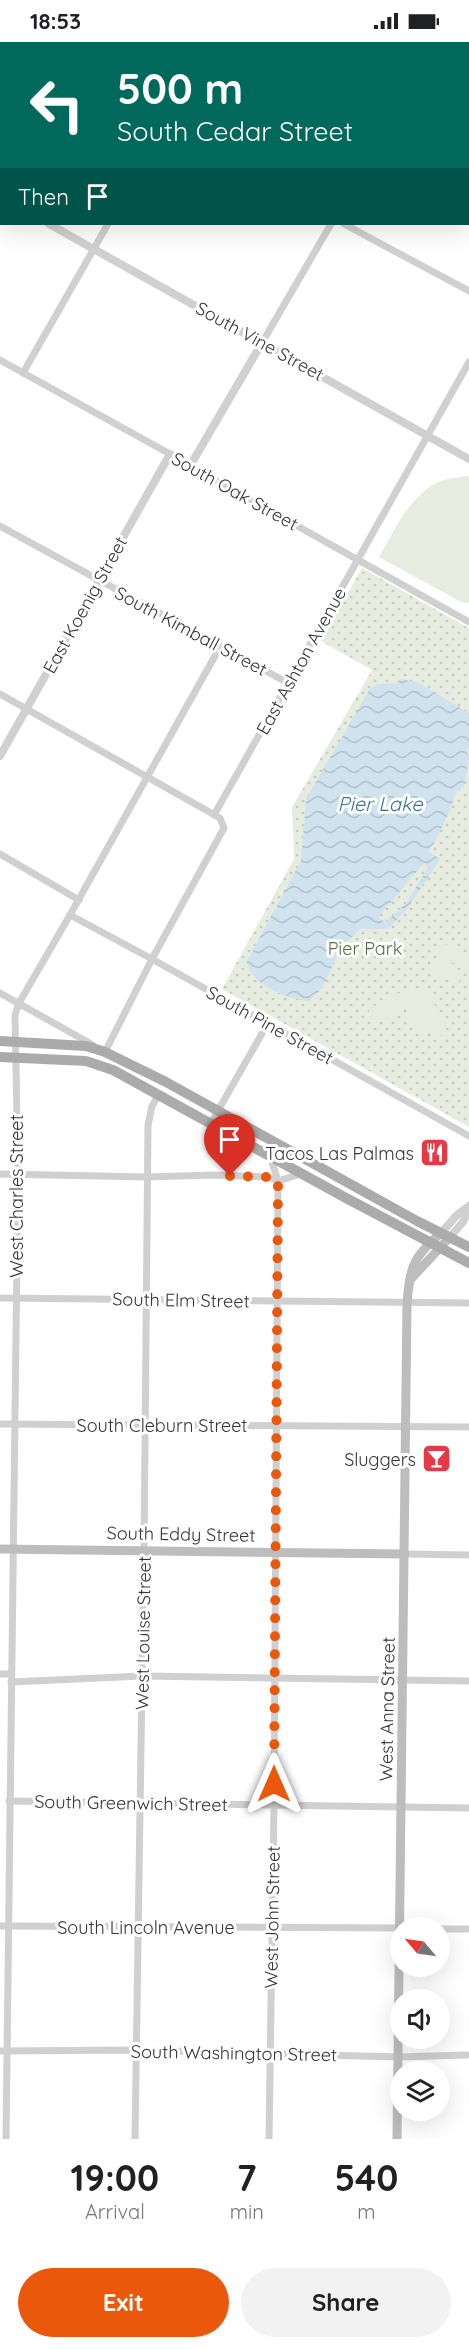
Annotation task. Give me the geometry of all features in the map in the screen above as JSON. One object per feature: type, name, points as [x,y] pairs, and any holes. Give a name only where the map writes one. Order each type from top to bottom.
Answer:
[{"type":"main road","points":[[0,1041],[86,1046],[105,1052],[469,1248]]},
{"type":"main road","points":[[0,1057],[86,1061],[113,1070],[469,1263]]},
{"type":"main road","name":"West Anna Street","points":[[400,1917],[407,1304],[413,1263],[445,1235]]},
{"type":"main road","name":"South Eddy Street","points":[[0,1549],[405,1554]]},
{"type":"main road","name":"West Anna Street","points":[[397,2139],[400,1977]]},
{"type":"street","name":"South Vine Street","points":[[51,225],[263,341],[469,459]]},
{"type":"street","points":[[23,373],[107,225]]},
{"type":"street","points":[[190,466],[330,225]]},
{"type":"street","points":[[346,225],[469,291]]},
{"type":"street","name":"South Oak Street","points":[[0,360],[469,622]]},
{"type":"street","name":"East Ashton Avenue","points":[[214,815],[469,362]]},
{"type":"street","name":"East Koenig Street","points":[[0,756],[170,454]]},
{"type":"street","name":"South Kimball Street","points":[[0,526],[288,683]]},
{"type":"street","points":[[19,1003],[220,647]]},
{"type":"street","points":[[0,694],[220,818],[224,828],[152,958],[105,1052],[0,993]]},
{"type":"street","points":[[0,854],[79,900]]},
{"type":"street","name":"South Pine Street","points":[[70,915],[152,958],[469,1136]]},
{"type":"street","name":"West Charles Street","points":[[6,2139],[3,2051],[4,1926],[9,1801],[18,1174],[15,1015],[19,1003]]},
{"type":"street","points":[[212,1123],[268,1023]]},
{"type":"street","name":"West Louise Street","points":[[135,2139],[146,1424],[148,1125],[152,1106],[159,1094]]},
{"type":"street","name":"West John Street","points":[[269,2139],[274,1805],[278,1181],[270,1156]]},
{"type":"street","points":[[0,1174],[234,1176],[268,1177],[278,1181],[302,1174]]},
{"type":"street","points":[[445,1235],[463,1221],[469,1207]]},
{"type":"street","name":"South Elm Street","points":[[0,1298],[469,1303]]},
{"type":"street","name":"South Cleburn Street","points":[[0,1424],[469,1427]]},
{"type":"street","name":"South Eddy Street","points":[[405,1554],[469,1555]]},
{"type":"street","points":[[0,1674],[11,1678],[142,1676],[469,1681]]},
{"type":"street","name":"South Greenwich Street","points":[[9,1801],[469,1808]]},
{"type":"street","name":"South Lincoln Avenue","points":[[4,1926],[390,1928]]},
{"type":"street","points":[[450,1929],[469,1929]]},
{"type":"street","name":"South Washington Street","points":[[3,2051],[135,2050],[399,2057],[467,2055]]},
{"type":"green space","points":[[469,476],[469,603],[461,602],[379,557],[404,514],[421,494],[441,481]]},
{"type":"green space","name":"Pier Park","points":[[362,568],[469,628],[469,1127],[222,989],[294,859],[292,807],[372,670],[321,641]]},
{"type":"green space","points":[[441,944],[445,946],[447,944],[469,956],[466,970],[440,956],[442,953],[437,951]]},
{"type":"green space","points":[[433,959],[437,961],[438,959],[463,973],[457,985],[432,971],[433,968],[429,966]]},
{"type":"green space","points":[[425,985],[448,1032],[437,1038],[432,1028],[418,1035],[405,1009],[375,1024],[368,1009],[413,986],[415,990]]},
{"type":"water","name":"Pier Lake","points":[[400,679],[417,682],[469,713],[469,748],[467,751],[469,758],[464,786],[456,792],[449,813],[428,851],[440,859],[407,909],[388,929],[360,929],[338,954],[323,986],[313,997],[307,1001],[289,997],[262,984],[250,970],[247,961],[301,861],[306,799],[370,689],[377,684],[397,683]],"holes":[[[423,864],[429,866],[407,902],[386,922],[379,919]]]},
{"type":"place","name":"Tacos Las Palmas","points":[[435,1153]]},
{"type":"place","name":"Sluggers","points":[[437,1459]]},
{"type":"route","points":[[230,1176],[268,1177],[278,1181],[274,1784]]}]
